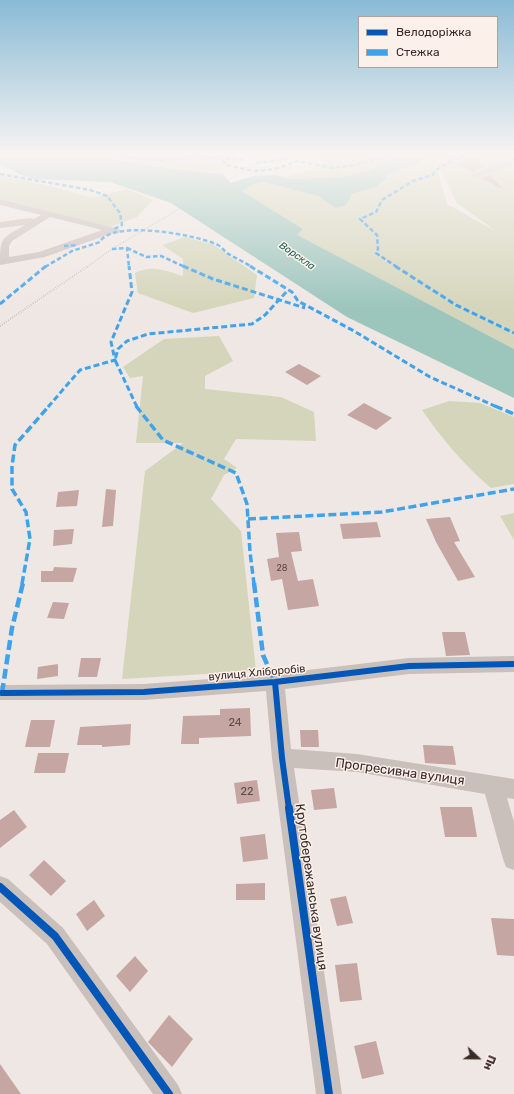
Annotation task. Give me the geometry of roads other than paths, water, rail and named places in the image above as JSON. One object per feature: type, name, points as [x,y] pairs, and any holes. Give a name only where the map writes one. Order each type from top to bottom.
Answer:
[{"type":"street","points":[[17,206],[49,214],[114,231],[40,255],[2,262],[4,246],[8,239],[49,214]]},
{"type":"street","points":[[0,225],[39,220]]},
{"type":"street","name":"вулиця Хліборобів","points":[[2,693],[144,692],[275,682],[409,666],[514,664]]},
{"type":"street","name":"Крутобережанська вулиця","points":[[275,682],[282,758],[329,1094]]},
{"type":"street","name":"Прогресивна вулиця","points":[[282,758],[357,763],[514,789]]},
{"type":"street","points":[[493,786],[514,858]]},
{"type":"street","points":[[0,886],[55,936],[169,1094]]},
{"type":"water","name":"Ворскла","points":[[176,206],[266,206],[303,229],[297,235],[514,349],[514,398],[347,317]]},
{"type":"railway","points":[[87,267],[112,249],[184,206]]},
{"type":"railway","points":[[0,326],[88,266]]}]
